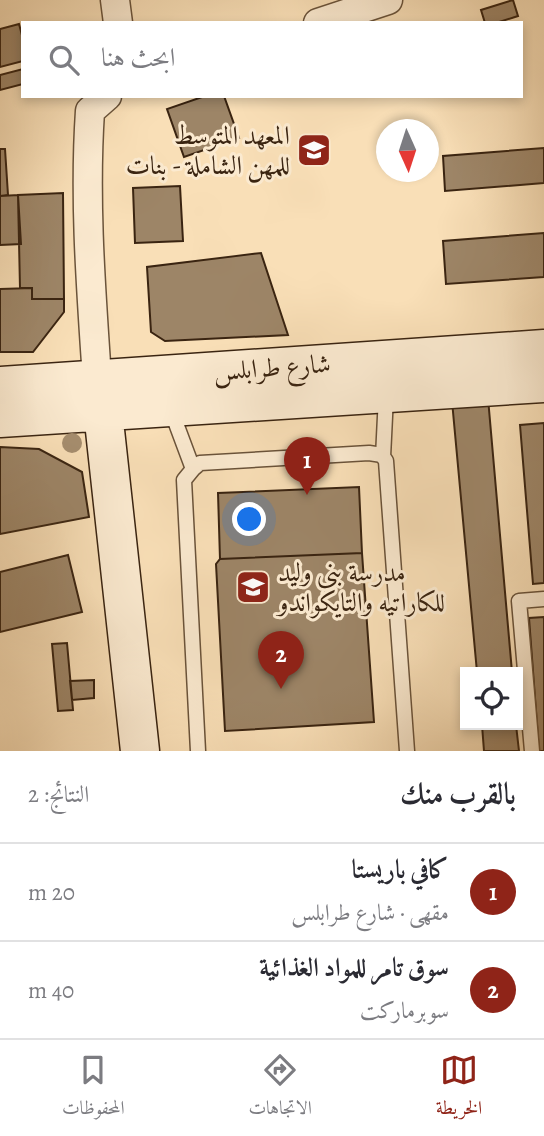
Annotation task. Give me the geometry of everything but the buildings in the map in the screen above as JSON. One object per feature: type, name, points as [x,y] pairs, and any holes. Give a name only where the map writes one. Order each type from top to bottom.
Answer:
[{"type":"main road","name":"شارع طرابلس","points":[[0,418],[100,395],[544,349]]},
{"type":"main road","name":"شارع طرابلس","points":[[0,386],[100,395],[169,406],[544,383]]},
{"type":"main road","points":[[100,395],[140,751]]},
{"type":"street","points":[[115,0],[118,21]]},
{"type":"street","points":[[324,21],[388,0]]},
{"type":"street","points":[[100,395],[88,234],[89,130],[90,111],[105,98]]},
{"type":"lane","points":[[386,392],[383,457],[386,461],[407,751]]},
{"type":"lane","points":[[169,406],[193,469]]},
{"type":"lane","points":[[198,751],[184,480],[200,463],[369,453],[383,457]]},
{"type":"lane","points":[[532,751],[519,601],[544,599]]},
{"type":"place","name":"المعهد المتوسط للمهن الشاملة - بنات","points":[[314,150]]},
{"type":"place","name":"كافي باريستا","points":[[307,495]]},
{"type":"place","name":"مدرسة بني وليد للكاراتيه والتايكواندو","points":[[253,587]]},
{"type":"place","name":"سوق تامر للمواد الغذائية","points":[[281,689]]}]
